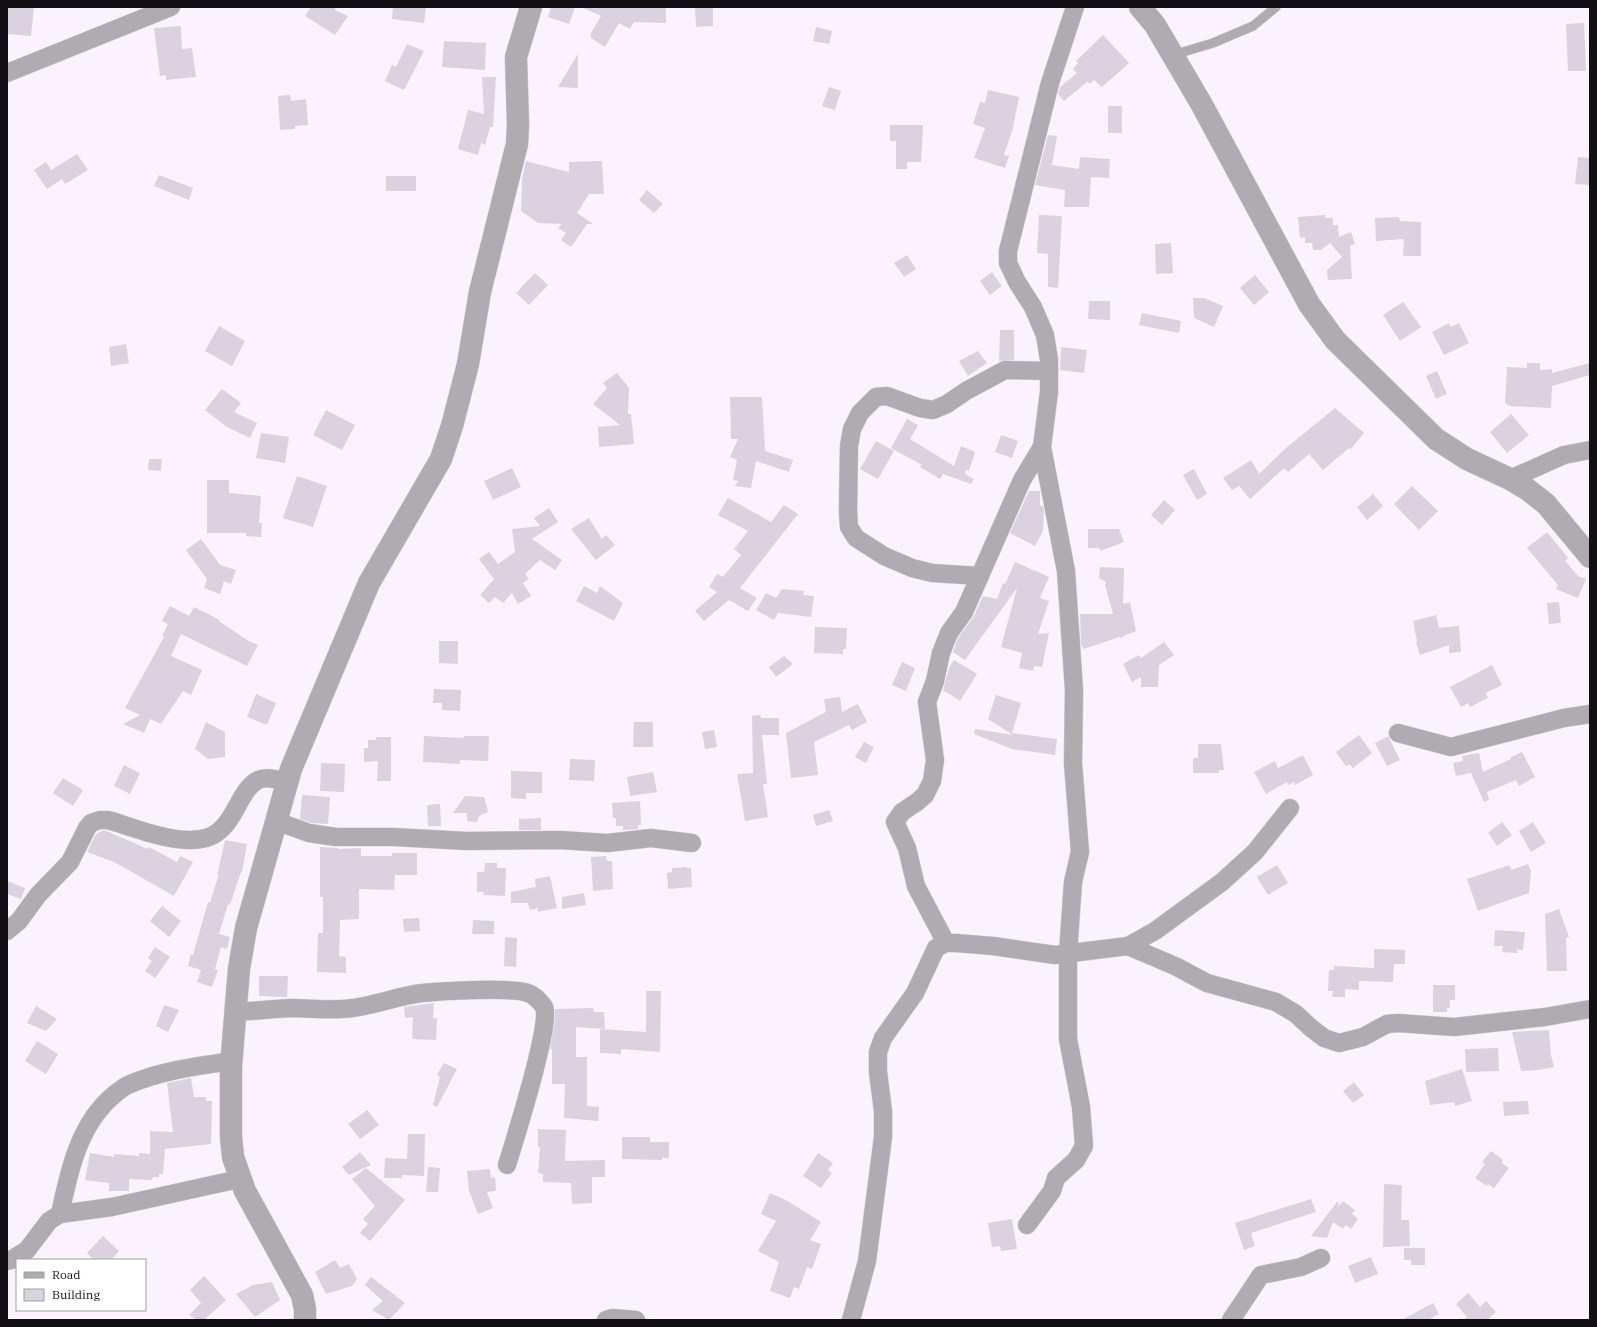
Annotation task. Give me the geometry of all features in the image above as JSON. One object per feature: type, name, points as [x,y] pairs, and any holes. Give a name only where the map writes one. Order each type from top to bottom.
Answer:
[{"type":"street","points":[[7,73],[171,7]]},
{"type":"street","points":[[305,1320],[305,1309],[302,1295],[239,1179],[233,1157],[231,1137],[232,1061],[239,969],[246,928],[287,782],[369,583],[440,459],[452,426],[468,364],[480,292],[517,144],[518,125],[516,57],[531,7]]},
{"type":"street","points":[[1027,1225],[1052,1191],[1056,1178],[1076,1160],[1084,1146],[1081,1107],[1068,1039],[1068,953],[1073,882],[1080,852],[1072,763],[1074,690],[1071,626],[1066,570],[1042,447],[1049,392],[1049,371],[1045,335],[1033,307],[1017,282],[1008,263],[1008,252],[1050,83],[1075,7]]},
{"type":"street","points":[[1140,7],[1155,25],[1202,105],[1309,304],[1335,340],[1436,438],[1466,458],[1510,478],[1546,504],[1590,557]]},
{"type":"street","points":[[980,576],[932,573],[912,568],[884,556],[856,538],[849,527],[848,511],[849,446],[852,429],[860,413],[876,397],[886,396],[920,408],[933,410],[947,404],[966,391],[1005,370],[1049,371]]},
{"type":"street","points":[[946,943],[916,886],[907,848],[895,822],[902,812],[925,795],[932,781],[935,760],[928,713],[928,699],[935,681],[944,642],[964,612],[1022,480],[1042,447]]},
{"type":"street","points":[[1510,478],[1564,455],[1590,450]]},
{"type":"street","points":[[1398,733],[1451,747],[1564,718],[1590,714]]},
{"type":"street","points":[[7,931],[19,922],[38,895],[70,862],[87,828],[92,823],[100,820],[108,820],[170,838],[193,841],[208,838],[226,825],[248,789],[258,780],[273,779],[287,782]]},
{"type":"street","points":[[851,1320],[867,1261],[883,1137],[883,1111],[878,1072],[878,1052],[883,1038],[915,993],[936,948],[946,943],[993,946],[1046,954],[1128,946],[1155,931],[1232,875],[1259,847],[1290,808]]},
{"type":"street","points":[[276,821],[309,833],[336,837],[394,837],[467,841],[560,840],[607,843],[651,838],[692,843]]},
{"type":"street","points":[[1128,946],[1176,966],[1207,983],[1276,1002],[1296,1014],[1324,1038],[1339,1042],[1363,1036],[1387,1024],[1398,1023],[1454,1027],[1545,1017],[1590,1009]]},
{"type":"street","points":[[236,1012],[289,1008],[342,1009],[364,1007],[422,993],[473,991],[516,991],[528,993],[544,1007],[545,1019],[536,1065],[507,1165]]},
{"type":"street","points":[[60,1214],[81,1141],[89,1123],[106,1102],[126,1086],[191,1067],[232,1061]]},
{"type":"street","points":[[7,1261],[27,1250],[49,1221],[60,1214],[112,1207],[239,1179]]},
{"type":"street","points":[[1231,1320],[1261,1275],[1301,1267],[1321,1258]]},
{"type":"street","points":[[606,1320],[614,1318],[636,1320]]},
{"type":"lane","points":[[1173,55],[1213,43],[1252,26],[1276,7]]},
{"type":"building","points":[[7,7],[34,7],[31,36],[7,34]]},
{"type":"building","points":[[311,7],[335,7],[335,10],[348,16],[335,35],[305,16]]},
{"type":"building","points":[[393,7],[426,7],[424,23],[392,19]]},
{"type":"building","points":[[551,7],[575,7],[569,24],[548,17]]},
{"type":"building","points":[[581,7],[666,7],[666,23],[634,22],[630,29],[619,23],[605,47],[591,38],[591,33],[601,16]]},
{"type":"building","points":[[695,7],[713,7],[713,26],[696,27]]},
{"type":"building","points":[[1584,23],[1586,71],[1568,71],[1566,24]]},
{"type":"building","points":[[181,26],[182,49],[192,48],[196,77],[166,80],[166,75],[160,76],[154,28]]},
{"type":"building","points":[[816,27],[832,31],[829,44],[813,41]]},
{"type":"building","points":[[1103,35],[1129,63],[1102,87],[1094,80],[1090,84],[1087,82],[1064,101],[1058,94],[1060,87],[1077,73],[1073,69],[1078,63],[1076,61]]},
{"type":"building","points":[[444,41],[486,43],[485,70],[442,67]]},
{"type":"building","points":[[407,44],[424,51],[404,90],[385,81],[392,65],[396,67]]},
{"type":"building","points":[[578,54],[578,88],[558,87]]},
{"type":"building","points":[[482,77],[496,77],[493,127],[490,127],[485,145],[481,143],[478,155],[458,149],[468,110],[484,114]]},
{"type":"building","points":[[829,87],[841,91],[835,110],[822,106]]},
{"type":"building","points":[[988,90],[1019,97],[1013,128],[1004,155],[1009,156],[1005,168],[974,158],[985,128],[973,124],[980,102],[985,103]]},
{"type":"building","points":[[290,95],[291,101],[306,99],[308,125],[295,126],[295,129],[280,130],[278,96]]},
{"type":"building","points":[[1108,106],[1122,106],[1122,133],[1108,133]]},
{"type":"building","points":[[890,125],[923,125],[921,162],[907,162],[907,169],[896,169],[896,141],[890,141]]},
{"type":"building","points":[[1048,135],[1057,136],[1052,165],[1079,169],[1080,157],[1110,159],[1109,178],[1091,177],[1089,207],[1064,207],[1065,190],[1035,185]]},
{"type":"building","points":[[77,154],[88,170],[65,184],[62,179],[47,189],[34,170],[46,162],[51,170]]},
{"type":"building","points":[[1578,157],[1590,158],[1590,185],[1575,184]]},
{"type":"building","points":[[526,161],[569,172],[569,162],[602,161],[604,194],[589,194],[577,213],[593,224],[587,224],[571,247],[561,240],[566,233],[558,228],[562,224],[538,223],[521,211],[522,179]]},
{"type":"building","points":[[159,175],[193,188],[189,200],[154,186]]},
{"type":"building","points":[[386,176],[416,176],[416,191],[386,191]]},
{"type":"building","points":[[647,190],[663,204],[654,213],[639,200]]},
{"type":"building","points":[[1039,215],[1062,216],[1058,288],[1048,287],[1048,254],[1037,253]]},
{"type":"building","points":[[1325,215],[1325,218],[1333,218],[1333,225],[1338,225],[1339,237],[1351,232],[1355,244],[1350,246],[1352,279],[1328,280],[1327,270],[1342,257],[1330,243],[1321,250],[1313,250],[1312,243],[1305,243],[1305,237],[1300,238],[1298,217]]},
{"type":"building","points":[[1399,217],[1400,221],[1421,222],[1421,256],[1403,256],[1404,239],[1376,241],[1375,218]]},
{"type":"building","points":[[1171,243],[1173,273],[1156,274],[1155,244]]},
{"type":"building","points":[[907,255],[916,269],[904,277],[894,263]]},
{"type":"building","points":[[992,272],[1002,286],[990,295],[980,281]]},
{"type":"building","points":[[535,273],[548,285],[529,305],[516,293]]},
{"type":"building","points":[[1255,275],[1269,292],[1254,305],[1240,288]]},
{"type":"building","points":[[1193,298],[1204,298],[1223,306],[1214,327],[1194,318]]},
{"type":"building","points":[[1089,301],[1110,301],[1110,320],[1088,319]]},
{"type":"building","points":[[1403,302],[1421,327],[1400,341],[1383,315]]},
{"type":"building","points":[[1142,313],[1181,321],[1179,333],[1139,325]]},
{"type":"building","points":[[1449,323],[1451,327],[1459,323],[1469,343],[1444,355],[1432,332]]},
{"type":"building","points":[[219,326],[245,341],[232,366],[205,351]]},
{"type":"building","points":[[1000,330],[1014,330],[1014,360],[999,361]]},
{"type":"building","points":[[126,344],[129,363],[111,366],[109,347]]},
{"type":"building","points":[[1061,347],[1087,350],[1084,373],[1060,370]]},
{"type":"building","points":[[978,351],[987,363],[968,376],[959,361]]},
{"type":"building","points":[[1527,363],[1540,363],[1540,370],[1552,369],[1552,373],[1590,363],[1590,375],[1552,386],[1551,408],[1509,406],[1505,402],[1507,367],[1527,368]]},
{"type":"building","points":[[1437,371],[1447,394],[1436,399],[1426,376]]},
{"type":"building","points":[[617,373],[629,388],[628,414],[631,414],[634,444],[599,447],[598,427],[620,425],[593,404],[607,388],[603,383]]},
{"type":"building","points":[[222,389],[241,403],[234,412],[257,423],[250,438],[227,427],[205,410]]},
{"type":"building","points":[[730,397],[762,397],[765,451],[793,460],[789,472],[756,461],[751,488],[735,486],[738,481],[733,480],[737,460],[730,457],[738,439],[731,439]]},
{"type":"building","points":[[1335,408],[1364,433],[1351,449],[1349,448],[1323,470],[1309,454],[1288,472],[1284,468],[1250,499],[1239,486],[1232,490],[1223,478],[1251,460],[1259,474],[1286,448]]},
{"type":"building","points":[[326,410],[355,425],[342,450],[313,435]]},
{"type":"building","points":[[1511,414],[1529,435],[1507,453],[1490,432]]},
{"type":"building","points":[[907,419],[918,425],[910,439],[954,466],[961,446],[975,452],[969,471],[966,470],[965,474],[974,479],[971,484],[943,474],[940,479],[920,467],[922,465],[891,448]]},
{"type":"building","points":[[261,433],[289,437],[285,463],[256,458]]},
{"type":"building","points":[[1001,435],[1018,441],[1012,458],[995,452]]},
{"type":"building","points":[[876,441],[894,451],[878,479],[860,469]]},
{"type":"building","points":[[149,459],[162,459],[161,471],[148,470]]},
{"type":"building","points":[[512,468],[521,487],[493,500],[484,481]]},
{"type":"building","points":[[1194,469],[1207,494],[1197,500],[1183,475]]},
{"type":"building","points":[[297,476],[327,486],[313,527],[283,518]]},
{"type":"building","points":[[207,480],[229,480],[229,493],[261,496],[259,523],[262,523],[261,537],[246,536],[246,533],[207,533]]},
{"type":"building","points":[[1412,486],[1438,511],[1419,530],[1394,504]]},
{"type":"building","points":[[1029,491],[1040,491],[1040,506],[1043,506],[1044,511],[1043,531],[1035,546],[1010,533]]},
{"type":"building","points":[[1373,494],[1383,506],[1367,520],[1357,507]]},
{"type":"building","points":[[728,498],[771,522],[784,505],[798,514],[740,588],[757,598],[748,611],[729,600],[704,621],[695,611],[717,592],[709,587],[717,574],[723,577],[741,555],[734,549],[748,531],[718,515]]},
{"type":"building","points":[[1164,500],[1175,510],[1162,525],[1151,515]]},
{"type":"building","points":[[549,508],[558,522],[532,539],[562,560],[555,570],[540,560],[525,574],[529,579],[523,583],[531,596],[518,604],[512,593],[503,603],[495,597],[489,603],[480,595],[494,579],[479,559],[489,552],[498,564],[515,552],[512,529],[540,526],[534,518]]},
{"type":"building","points":[[589,518],[602,539],[606,535],[615,545],[596,560],[571,529]]},
{"type":"building","points":[[1088,529],[1119,529],[1124,542],[1100,551],[1100,548],[1088,548]]},
{"type":"building","points":[[1547,532],[1568,558],[1565,561],[1578,576],[1586,579],[1578,598],[1556,589],[1558,585],[1527,548]]},
{"type":"building","points":[[201,539],[220,565],[236,570],[231,584],[224,581],[220,594],[204,588],[207,579],[186,550]]},
{"type":"building","points":[[1015,562],[1049,577],[1040,598],[1049,601],[1038,634],[1049,633],[1042,667],[1034,666],[1033,671],[1019,668],[1022,653],[1001,647],[1017,588],[965,660],[953,652],[958,638],[974,616],[983,596],[997,599],[1003,583],[1005,584]]},
{"type":"building","points":[[1100,567],[1124,568],[1123,604],[1130,602],[1136,631],[1123,636],[1123,638],[1119,637],[1084,649],[1081,644],[1080,614],[1113,614],[1105,585],[1106,582],[1099,578]]},
{"type":"building","points":[[584,586],[597,593],[600,586],[623,603],[614,621],[576,601]]},
{"type":"building","points":[[782,589],[804,591],[803,595],[814,596],[811,617],[778,613],[774,620],[756,610],[766,593],[776,598]]},
{"type":"building","points":[[1559,602],[1561,623],[1549,624],[1547,603]]},
{"type":"building","points":[[170,606],[189,616],[194,607],[220,620],[219,621],[247,640],[258,645],[247,666],[181,634],[171,656],[202,670],[191,695],[183,691],[161,724],[150,719],[144,733],[123,724],[140,715],[125,708],[164,637],[162,636],[168,624],[162,621]]},
{"type":"building","points":[[1436,615],[1439,628],[1459,626],[1461,652],[1449,653],[1449,645],[1420,655],[1416,642],[1413,621]]},
{"type":"building","points":[[815,627],[847,628],[846,649],[843,649],[843,654],[814,653]]},
{"type":"building","points":[[439,641],[458,641],[458,664],[439,663]]},
{"type":"building","points":[[1164,642],[1174,655],[1159,665],[1158,687],[1141,687],[1141,677],[1132,682],[1123,664],[1139,655],[1141,658]]},
{"type":"building","points":[[784,656],[793,664],[776,677],[769,667]]},
{"type":"building","points":[[954,660],[977,674],[960,701],[943,690],[949,668]]},
{"type":"building","points":[[902,662],[915,668],[906,691],[892,685]]},
{"type":"building","points":[[1492,665],[1502,685],[1486,693],[1488,698],[1470,707],[1468,703],[1461,707],[1450,687]]},
{"type":"building","points":[[434,689],[461,690],[460,711],[442,710],[442,703],[433,703]]},
{"type":"building","points":[[256,694],[276,703],[267,725],[247,717]]},
{"type":"building","points":[[996,695],[1021,703],[1012,733],[1057,739],[1055,755],[1012,749],[974,734],[975,729],[1013,735],[988,719]]},
{"type":"building","points":[[840,697],[842,712],[858,704],[867,722],[852,730],[849,725],[814,742],[818,775],[791,778],[786,733],[826,712],[824,699]]},
{"type":"building","points":[[760,715],[761,718],[779,718],[779,735],[762,735],[767,784],[763,784],[768,817],[745,821],[737,774],[753,773],[752,716]]},
{"type":"building","points":[[206,722],[225,732],[225,757],[208,759],[195,749]]},
{"type":"building","points":[[634,722],[653,722],[653,747],[633,747]]},
{"type":"building","points":[[714,730],[717,747],[705,749],[702,732]]},
{"type":"building","points":[[1359,735],[1372,753],[1353,768],[1349,764],[1346,766],[1336,752]]},
{"type":"building","points":[[424,736],[464,738],[464,736],[489,736],[488,761],[460,760],[460,764],[423,762]]},
{"type":"building","points":[[1388,736],[1400,760],[1387,766],[1375,743]]},
{"type":"building","points":[[376,737],[391,737],[391,781],[377,781],[378,761],[364,762],[364,748],[368,748],[368,740],[376,740]]},
{"type":"building","points":[[864,742],[874,747],[866,763],[855,757]]},
{"type":"building","points":[[1198,744],[1221,744],[1224,770],[1219,770],[1219,773],[1193,773],[1193,758],[1198,758]]},
{"type":"building","points":[[1522,752],[1535,777],[1519,786],[1516,780],[1487,792],[1489,800],[1484,802],[1471,773],[1456,776],[1453,763],[1463,761],[1462,756],[1479,753],[1483,772],[1511,759],[1510,758]]},
{"type":"building","points":[[1303,755],[1313,775],[1295,785],[1294,782],[1288,785],[1287,782],[1266,794],[1254,772],[1275,761],[1278,768]]},
{"type":"building","points":[[570,759],[595,760],[594,781],[569,780]]},
{"type":"building","points":[[321,763],[345,764],[344,792],[320,791]]},
{"type":"building","points":[[124,765],[140,773],[130,794],[114,786]]},
{"type":"building","points":[[511,771],[542,772],[542,793],[526,793],[526,799],[511,798]]},
{"type":"building","points":[[653,772],[657,792],[630,796],[627,777]]},
{"type":"building","points":[[63,778],[83,790],[73,806],[53,793]]},
{"type":"building","points":[[302,795],[330,797],[328,824],[312,823],[300,819]]},
{"type":"building","points":[[465,796],[484,797],[488,812],[479,816],[477,822],[467,821],[467,813],[453,813]]},
{"type":"building","points":[[640,801],[641,825],[638,825],[638,829],[623,830],[623,826],[616,826],[616,818],[613,818],[612,803]]},
{"type":"building","points":[[440,804],[441,826],[428,826],[427,805]]},
{"type":"building","points":[[829,810],[833,821],[816,826],[813,815]]},
{"type":"building","points":[[541,818],[541,830],[519,830],[519,819]]},
{"type":"building","points":[[1502,822],[1512,835],[1497,846],[1488,833]]},
{"type":"building","points":[[1533,822],[1546,843],[1531,852],[1519,831]]},
{"type":"building","points":[[104,830],[148,849],[149,847],[177,862],[180,856],[193,862],[174,896],[114,862],[87,852],[96,834]]},
{"type":"building","points":[[225,840],[247,844],[242,872],[230,905],[228,904],[219,934],[230,937],[227,949],[221,947],[215,969],[218,970],[212,987],[197,982],[201,970],[188,966],[191,954],[193,955],[208,902],[210,902],[219,874],[217,876]]},
{"type":"building","points":[[320,847],[338,849],[361,848],[361,856],[392,856],[392,853],[417,853],[417,875],[395,875],[394,890],[359,889],[359,919],[340,920],[339,956],[346,957],[346,973],[317,972],[318,933],[323,933],[323,897],[320,897]]},
{"type":"building","points":[[606,856],[607,861],[612,861],[613,889],[593,891],[591,857]]},
{"type":"building","points":[[485,863],[497,863],[497,868],[506,868],[505,896],[483,895],[484,892],[477,892],[477,872],[484,872]]},
{"type":"building","points":[[1528,864],[1531,871],[1529,893],[1478,911],[1467,879],[1510,865],[1511,870]]},
{"type":"building","points":[[1277,865],[1288,883],[1268,895],[1257,877]]},
{"type":"building","points":[[672,868],[691,868],[692,887],[668,889],[667,873],[672,872]]},
{"type":"building","points":[[550,876],[557,908],[538,912],[537,908],[530,910],[528,903],[511,903],[511,892],[536,887],[535,879]]},
{"type":"building","points":[[7,881],[25,888],[21,899],[7,894]]},
{"type":"building","points":[[584,893],[586,905],[562,909],[562,897]]},
{"type":"building","points":[[162,906],[181,921],[169,937],[150,921]]},
{"type":"building","points":[[1559,909],[1569,937],[1566,938],[1567,971],[1547,971],[1545,914]]},
{"type":"building","points":[[419,918],[420,931],[404,932],[403,919]]},
{"type":"building","points":[[473,920],[494,921],[494,934],[472,934]]},
{"type":"building","points":[[1495,930],[1525,932],[1523,950],[1517,949],[1517,953],[1502,952],[1503,946],[1494,946]]},
{"type":"building","points":[[505,937],[517,938],[516,967],[504,966]]},
{"type":"building","points":[[155,947],[170,957],[155,978],[145,971],[152,961],[148,958]]},
{"type":"building","points":[[1374,949],[1405,950],[1405,964],[1394,964],[1393,982],[1359,981],[1359,990],[1345,989],[1345,997],[1332,997],[1333,991],[1328,991],[1329,970],[1334,970],[1334,966],[1374,968]]},
{"type":"building","points":[[259,976],[288,976],[287,997],[259,996]]},
{"type":"building","points":[[1433,985],[1455,985],[1455,1000],[1450,1000],[1450,1008],[1447,1008],[1447,1012],[1433,1012]]},
{"type":"building","points":[[646,991],[661,991],[660,1052],[621,1049],[621,1054],[600,1053],[600,1029],[646,1032]]},
{"type":"building","points":[[434,1003],[433,1018],[437,1018],[436,1040],[412,1039],[413,1017],[405,1018],[404,1007]]},
{"type":"building","points":[[164,1005],[179,1010],[168,1032],[156,1026]]},
{"type":"building","points":[[36,1006],[57,1019],[46,1031],[27,1023]]},
{"type":"building","points":[[593,1008],[594,1012],[604,1012],[605,1029],[576,1027],[576,1057],[587,1057],[587,1106],[599,1107],[598,1121],[564,1118],[565,1084],[552,1084],[552,1049],[550,1049],[555,1019],[555,1009]]},
{"type":"building","points":[[1549,1030],[1551,1055],[1554,1067],[1521,1071],[1512,1032]]},
{"type":"building","points":[[37,1041],[58,1054],[46,1074],[25,1061]]},
{"type":"building","points":[[1498,1048],[1499,1071],[1466,1072],[1465,1049]]},
{"type":"building","points":[[444,1063],[457,1069],[437,1107],[433,1105],[440,1077],[437,1075]]},
{"type":"building","points":[[1462,1069],[1472,1101],[1455,1106],[1454,1102],[1430,1105],[1425,1081]]},
{"type":"building","points":[[191,1078],[194,1097],[206,1097],[206,1101],[212,1101],[211,1144],[165,1149],[163,1174],[159,1174],[159,1177],[153,1177],[152,1180],[129,1179],[129,1191],[109,1191],[109,1183],[85,1180],[90,1153],[114,1157],[114,1154],[139,1156],[139,1153],[150,1154],[150,1131],[173,1132],[167,1083]]},
{"type":"building","points":[[1354,1082],[1364,1095],[1353,1103],[1343,1091]]},
{"type":"building","points":[[1528,1101],[1529,1114],[1504,1116],[1503,1102]]},
{"type":"building","points":[[367,1110],[379,1125],[360,1139],[348,1124]]},
{"type":"building","points":[[538,1129],[566,1130],[565,1161],[605,1160],[605,1177],[592,1177],[592,1203],[572,1204],[571,1183],[543,1182],[543,1174],[538,1173],[540,1147],[538,1147]]},
{"type":"building","points":[[408,1134],[425,1134],[424,1176],[402,1175],[402,1178],[384,1178],[385,1158],[407,1159]]},
{"type":"building","points":[[622,1137],[650,1137],[650,1142],[669,1142],[669,1158],[662,1158],[662,1160],[622,1159]]},
{"type":"building","points":[[1491,1151],[1503,1160],[1502,1163],[1509,1168],[1494,1188],[1488,1184],[1487,1186],[1475,1178],[1485,1164],[1482,1162]]},
{"type":"building","points":[[360,1152],[371,1165],[349,1175],[342,1167]]},
{"type":"building","points":[[818,1153],[833,1163],[828,1170],[832,1173],[821,1188],[803,1176]]},
{"type":"building","points":[[428,1167],[440,1168],[438,1192],[426,1192]]},
{"type":"building","points":[[366,1168],[405,1200],[370,1241],[360,1233],[368,1224],[363,1219],[375,1206],[352,1179]]},
{"type":"building","points":[[490,1169],[491,1178],[495,1177],[496,1191],[487,1192],[493,1208],[478,1214],[469,1191],[467,1171]]},
{"type":"building","points":[[1384,1184],[1402,1185],[1401,1220],[1409,1220],[1410,1246],[1383,1247]]},
{"type":"building","points":[[770,1193],[786,1200],[821,1222],[810,1240],[821,1244],[812,1269],[807,1267],[799,1289],[794,1287],[790,1298],[770,1291],[779,1262],[758,1251],[776,1221],[761,1214]]},
{"type":"building","points":[[1311,1199],[1316,1212],[1251,1233],[1255,1246],[1244,1250],[1235,1223]]},
{"type":"building","points":[[1343,1201],[1355,1210],[1352,1214],[1358,1219],[1351,1229],[1346,1225],[1343,1229],[1333,1222],[1327,1238],[1311,1236],[1337,1202],[1339,1203],[1338,1207]]},
{"type":"building","points":[[1012,1219],[1017,1249],[1001,1251],[1000,1246],[992,1247],[988,1223]]},
{"type":"building","points":[[103,1236],[119,1251],[112,1259],[93,1259],[87,1253]]},
{"type":"building","points":[[1404,1248],[1425,1248],[1425,1265],[1411,1265],[1411,1260],[1404,1260]]},
{"type":"building","points":[[1371,1257],[1378,1274],[1355,1283],[1348,1266]]},
{"type":"building","points":[[335,1260],[340,1268],[349,1264],[357,1279],[352,1286],[326,1294],[315,1272]]},
{"type":"building","points":[[204,1276],[226,1300],[204,1320],[197,1320],[189,1315],[201,1303],[190,1290]]},
{"type":"building","points":[[371,1277],[405,1303],[389,1320],[372,1310],[383,1301],[365,1285]]},
{"type":"building","points":[[272,1282],[280,1300],[255,1317],[236,1294],[253,1285]]},
{"type":"building","points":[[1468,1293],[1480,1307],[1486,1301],[1496,1312],[1489,1318],[1491,1320],[1464,1320],[1467,1317],[1456,1304]]},
{"type":"building","points":[[1433,1303],[1439,1314],[1428,1320],[1402,1320]]}]
